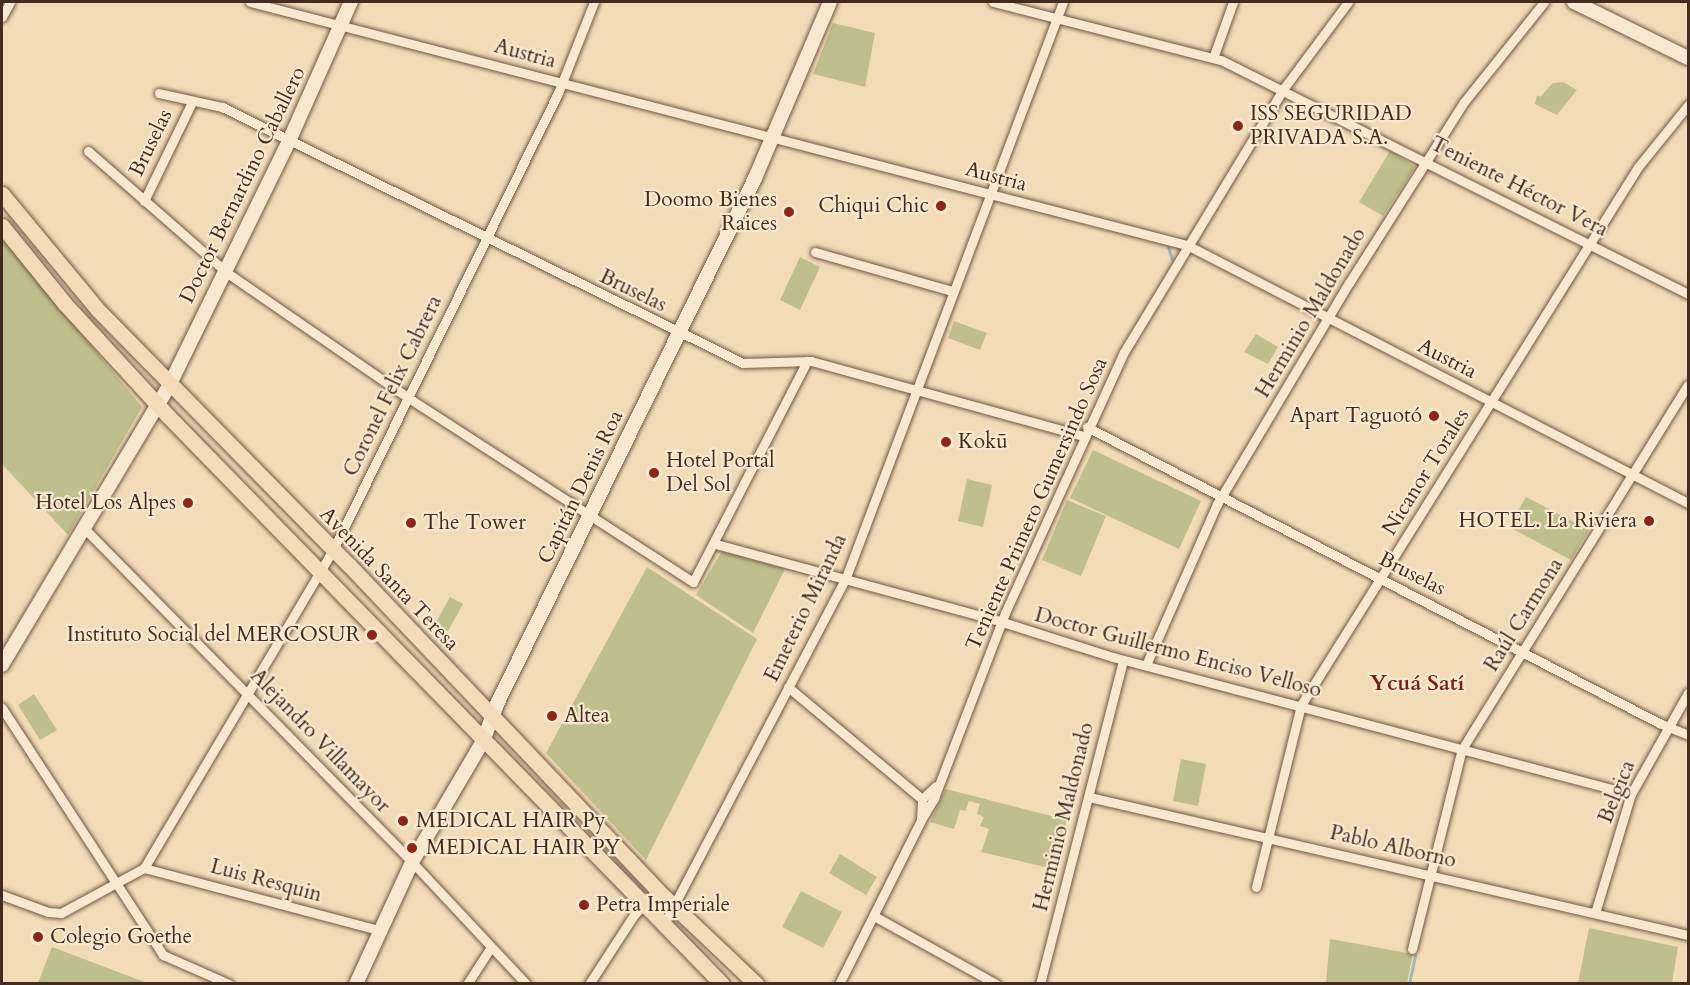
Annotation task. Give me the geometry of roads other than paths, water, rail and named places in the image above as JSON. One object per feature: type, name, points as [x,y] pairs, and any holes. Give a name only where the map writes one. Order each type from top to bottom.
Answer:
[{"type":"main road","name":"Doctor Bernardino Caballero","points":[[2,666],[170,384],[289,141],[351,2]]},
{"type":"main road","name":"Capitán Denis Roa","points":[[356,984],[378,930],[412,862],[483,741],[492,716],[680,333],[772,138],[830,2]]},
{"type":"main road","points":[[1574,2],[1689,58]]},
{"type":"main road","name":"Avenida Santa Teresa","points":[[2,194],[68,277],[170,384],[333,550],[657,890],[756,984]]},
{"type":"main road","points":[[2,226],[65,304],[158,405],[643,906],[722,984]]},
{"type":"street","points":[[2,17],[10,2]]},
{"type":"street","name":"Austria","points":[[250,2],[1187,246],[1689,503]]},
{"type":"street","name":"Coronel Felix Cabrera","points":[[2,895],[48,912],[61,913],[144,868],[250,694],[333,550],[562,82],[594,2]]},
{"type":"street","name":"Teniente Héctor Vera","points":[[993,2],[1213,58],[1284,88],[1689,294]]},
{"type":"street","name":"Emeterio Miranda","points":[[663,926],[845,580],[952,291],[1064,2]]},
{"type":"street","points":[[1213,58],[1233,2]]},
{"type":"street","name":"Teniente Primero Gumersindo Sosa","points":[[874,916],[921,820],[928,813],[936,786],[1002,623],[1087,427],[1124,352],[1284,88],[1348,2]]},
{"type":"street","name":"Herminio Maldonado","points":[[1146,665],[1223,494],[1329,318],[1464,102],[1544,2]]},
{"type":"street","name":"Bruselas","points":[[159,93],[222,107],[486,239],[743,363],[807,361],[1083,436]]},
{"type":"street","name":"Bruselas","points":[[144,201],[192,102]]},
{"type":"street","name":"Nicanor Torales","points":[[1256,888],[1301,705],[1638,167],[1689,105]]},
{"type":"street","points":[[88,151],[226,272],[407,397],[693,582],[716,544],[807,361]]},
{"type":"street","points":[[815,252],[952,291]]},
{"type":"street","name":"Raúl Carmona","points":[[1412,949],[1428,873],[1462,749],[1689,385]]},
{"type":"street","name":"Bruselas","points":[[1087,427],[1223,494],[1668,727],[1689,735]]},
{"type":"street","name":"Alejandro Villamayor","points":[[84,528],[250,694],[526,984]]},
{"type":"street","name":"Doctor Guillermo Enciso Velloso","points":[[716,544],[1002,623],[1123,660],[1301,705],[1631,794]]},
{"type":"street","name":"Herminio Maldonado","points":[[1040,984],[1123,660]]},
{"type":"street","points":[[788,687],[922,799]]},
{"type":"street","name":"Belgica","points":[[1595,913],[1631,794],[1689,693]]},
{"type":"street","points":[[2,708],[115,885],[163,954],[229,984]]},
{"type":"street","points":[[921,820],[922,799],[936,786]]},
{"type":"street","name":"Pablo Alborno","points":[[1089,797],[1428,873],[1689,935]]},
{"type":"street","name":"Luis Resquin","points":[[144,868],[378,930]]},
{"type":"street","points":[[589,984],[643,906],[657,890]]},
{"type":"street","points":[[839,984],[874,916],[996,984]]},
{"type":"street","points":[[467,984],[491,947]]},
{"type":"waterway","points":[[1168,247],[1172,259]]},
{"type":"waterway","points":[[1409,984],[1415,955]]},
{"type":"place","name":"ISS SEGURIDAD PRIVADA S.A.","points":[[1238,126]]},
{"type":"place","name":"Chiqui Chic","points":[[941,206]]},
{"type":"place","name":"Doomo Bienes Raices","points":[[789,212]]},
{"type":"place","name":"Apart Taguotó","points":[[1434,416]]},
{"type":"place","name":"Kokū","points":[[946,442]]},
{"type":"place","name":"Hotel Portal Del Sol","points":[[654,473]]},
{"type":"place","name":"Hotel Los Alpes","points":[[188,503]]},
{"type":"place","name":"HOTEL. La Riviera","points":[[1649,521]]},
{"type":"place","name":"The Tower","points":[[411,523]]},
{"type":"place","name":"Instituto Social del MERCOSUR","points":[[372,635]]},
{"type":"place","name":"Altea","points":[[552,716]]},
{"type":"place","name":"MEDICAL HAIR Py","points":[[403,821]]},
{"type":"place","name":"MEDICAL HAIR PY","points":[[412,848]]},
{"type":"place","name":"Petra Imperiale","points":[[584,905]]},
{"type":"place","name":"Colegio Goethe","points":[[38,937]]},
{"type":"district","name":"Ycuá Satí","points":[[1417,684]]}]
